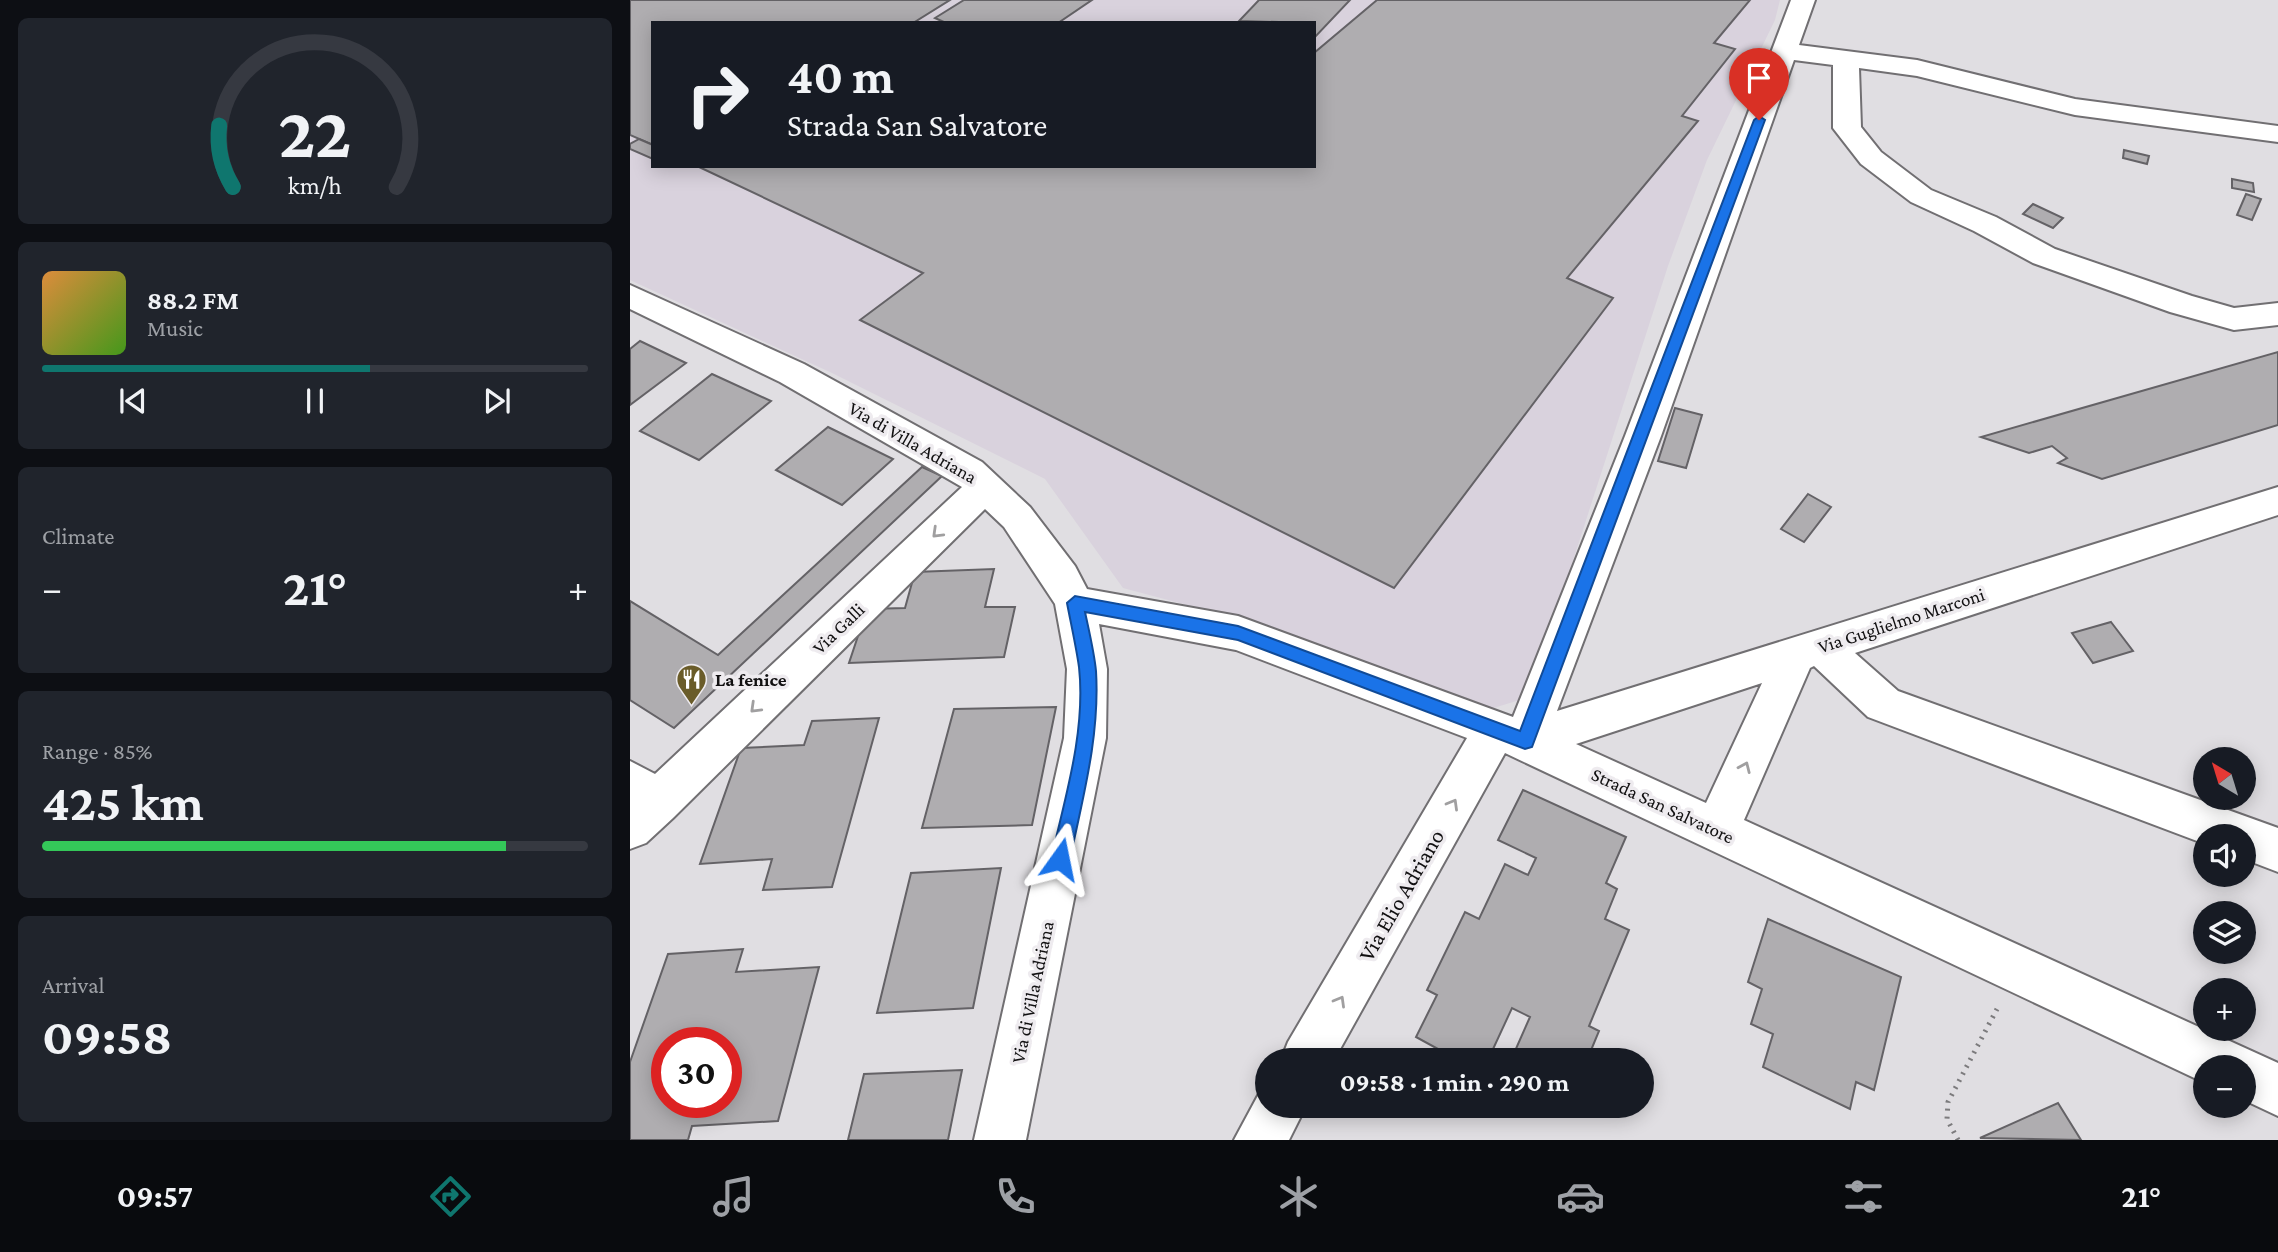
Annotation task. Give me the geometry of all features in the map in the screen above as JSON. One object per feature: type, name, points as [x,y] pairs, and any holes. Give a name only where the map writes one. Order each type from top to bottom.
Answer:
[{"type":"street","name":"Via Elio Adriano","points":[[1314,1048],[1511,735],[1643,436],[1803,0]]},
{"type":"street","points":[[1784,51],[1917,68],[2075,107],[2278,134]]},
{"type":"street","points":[[1846,60],[1847,128],[1871,158],[1921,196],[1985,224],[2044,256],[2180,303],[2234,319],[2278,314]]},
{"type":"street","name":"Via di Villa Adriana","points":[[630,296],[792,373],[950,460],[986,486],[1024,526],[1075,603],[1087,669],[1085,738],[1000,1140]]},
{"type":"street","name":"Via Galli","points":[[639,804],[986,486]]},
{"type":"street","name":"Via Guglielmo Marconi","points":[[1511,735],[1807,650],[2278,500]]},
{"type":"street","name":"Strada San Salvatore","points":[[1075,603],[1238,633],[1511,735],[2201,1055]]},
{"type":"street","points":[[1717,830],[1807,650],[1884,704],[2207,824]]},
{"type":"street","points":[[2256,842],[2278,850]]},
{"type":"street","points":[[2256,1080],[2278,1090]]},
{"type":"street","points":[[1260,1140],[1273,1118]]},
{"type":"path","points":[[1958,1140],[1947,1118],[1948,1102],[2017,969]]},
{"type":"shaded area","points":[[630,0],[1780,0],[1775,20],[1707,160],[1668,266],[1529,697],[1487,710],[1247,621],[1123,588],[1045,479],[832,373],[630,280]]},
{"type":"building","points":[[630,0],[950,0],[916,21],[651,21],[651,144],[630,135]]},
{"type":"building","points":[[964,0],[1092,0],[1061,21],[942,21],[935,18]]},
{"type":"building","points":[[1259,0],[1350,0],[1316,36],[1316,21],[1239,21]]},
{"type":"building","points":[[1377,0],[1750,0],[1714,43],[1735,49],[1682,116],[1698,121],[1567,278],[1613,298],[1394,588],[860,320],[923,273],[701,168],[1316,168],[1316,51]]},
{"type":"building","points":[[639,139],[651,144],[651,158],[630,149],[630,144]]},
{"type":"building","points":[[2124,150],[2149,156],[2147,164],[2123,158]]},
{"type":"building","points":[[2232,179],[2253,183],[2254,192],[2232,188]]},
{"type":"building","points":[[2246,194],[2261,199],[2252,220],[2237,215]]},
{"type":"building","points":[[2033,204],[2063,218],[2053,228],[2023,214]]},
{"type":"building","points":[[640,341],[686,363],[630,405],[630,349]]},
{"type":"building","points":[[2278,352],[2278,425],[2102,479],[2058,463],[2067,458],[2052,446],[2029,453],[1981,437]]},
{"type":"building","points":[[712,374],[771,401],[699,460],[640,431]]},
{"type":"building","points":[[1675,408],[1702,415],[1686,468],[1658,461]]},
{"type":"building","points":[[828,427],[893,459],[842,505],[776,470]]},
{"type":"building","points":[[922,467],[942,476],[674,728],[630,700],[630,601],[718,655]]},
{"type":"building","points":[[1808,494],[1831,507],[1804,542],[1781,529]]},
{"type":"building","points":[[994,569],[985,607],[1015,607],[1004,657],[849,663],[867,609],[905,608],[915,572]]},
{"type":"building","points":[[2111,622],[2133,651],[2093,663],[2072,633]]},
{"type":"building","points":[[1056,707],[1032,825],[922,828],[954,709]]},
{"type":"building","points":[[879,718],[832,887],[763,890],[772,859],[700,864],[741,748],[804,745],[812,721]]},
{"type":"building","points":[[1523,790],[1626,837],[1606,883],[1617,889],[1605,919],[1629,930],[1589,1026],[1599,1031],[1592,1048],[1516,1048],[1530,1017],[1512,1008],[1494,1048],[1436,1048],[1416,1037],[1437,995],[1427,990],[1465,912],[1479,919],[1505,864],[1528,875],[1536,858],[1498,840]]},
{"type":"building","points":[[1001,868],[973,1008],[877,1013],[911,873]]},
{"type":"building","points":[[1768,919],[1901,977],[1874,1090],[1856,1082],[1850,1109],[1763,1067],[1773,1034],[1751,1024],[1762,989],[1748,982]]},
{"type":"building","points":[[743,949],[736,972],[819,967],[778,1121],[692,1126],[688,1140],[630,1140],[630,1062],[668,954]]},
{"type":"building","points":[[962,1070],[948,1140],[848,1140],[864,1074]]},
{"type":"building","points":[[2058,1103],[2081,1140],[1980,1138]]},
{"type":"place","name":"La fenice","points":[[692,706]]},
{"type":"route","points":[[1060,859],[1082,764],[1087,715],[1087,669],[1075,603],[1238,633],[1525,741],[1643,436],[1759,120]]}]
